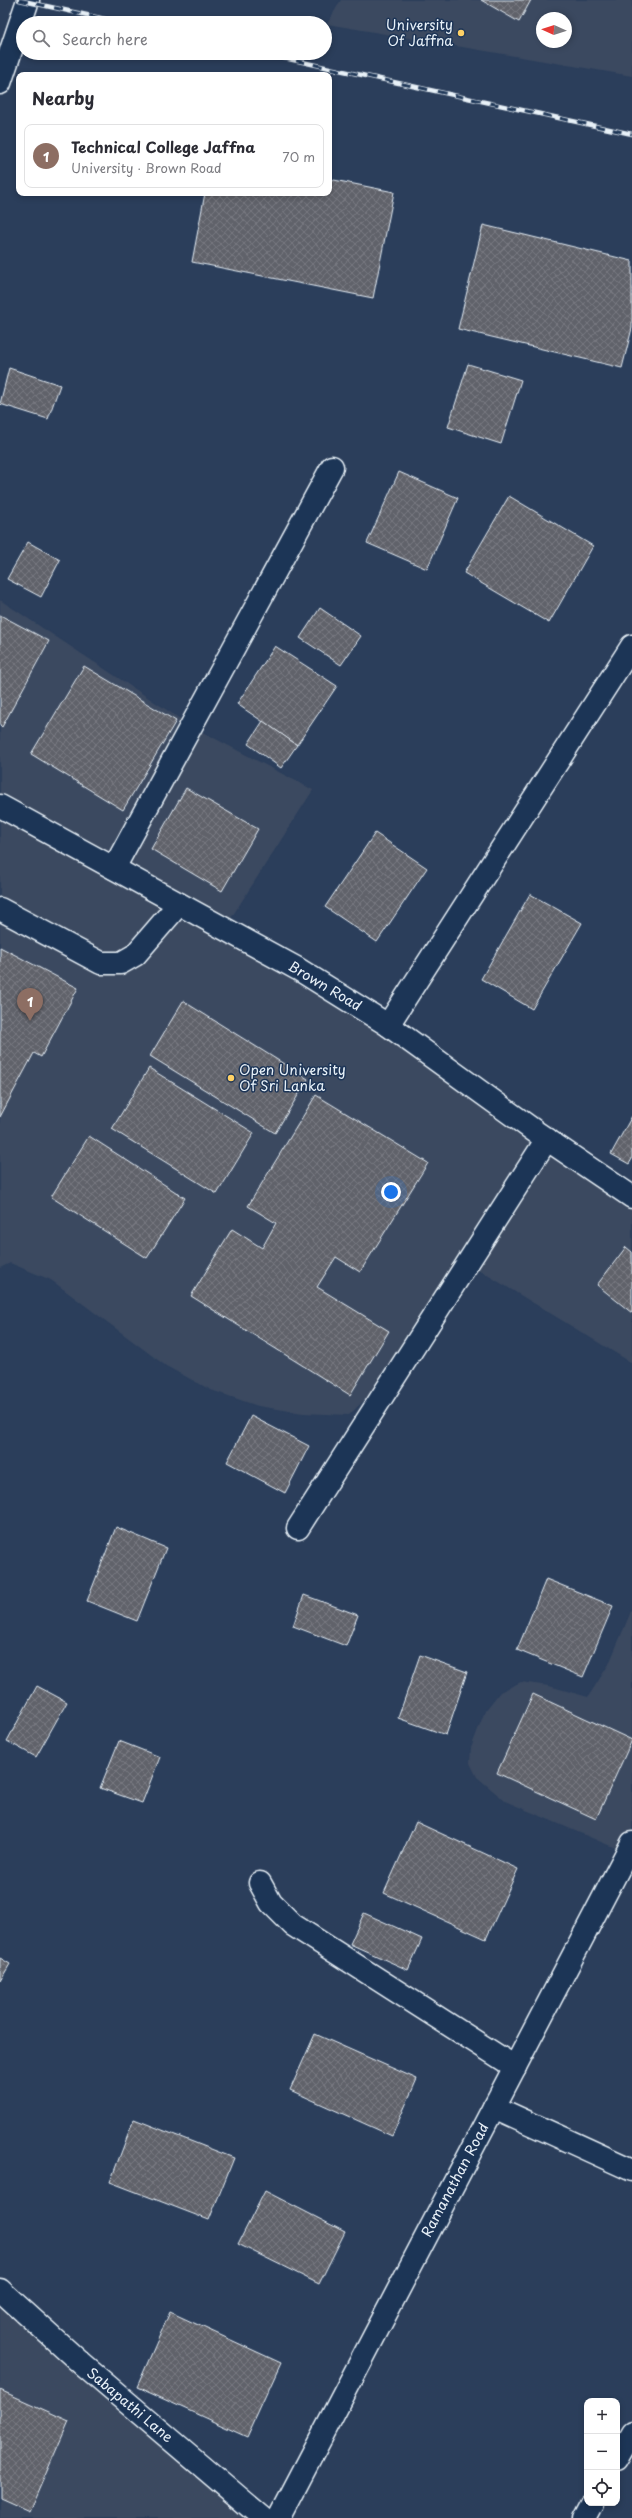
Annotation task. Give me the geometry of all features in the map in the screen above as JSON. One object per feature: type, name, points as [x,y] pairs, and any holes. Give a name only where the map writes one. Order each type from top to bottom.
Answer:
[{"type":"street","points":[[23,16],[28,0]]},
{"type":"street","points":[[0,83],[16,36]]},
{"type":"street","points":[[114,868],[332,467]]},
{"type":"street","points":[[388,1025],[632,646]]},
{"type":"street","name":"Brown Road","points":[[0,806],[298,969],[388,1025],[547,1139],[632,1197]]},
{"type":"street","points":[[0,909],[101,963],[121,963],[135,955],[179,904]]},
{"type":"street","points":[[298,1528],[547,1139]]},
{"type":"street","name":"Ramanathan Road","points":[[279,2518],[632,1843]]},
{"type":"street","points":[[260,1883],[271,1903],[293,1925],[515,2067]]},
{"type":"street","points":[[494,2107],[632,2170]]},
{"type":"street","name":"Sabapathi Lane","points":[[0,2290],[83,2365],[263,2518]]},
{"type":"street","points":[[620,2454],[632,2433]]},
{"type":"street","points":[[584,2518],[590,2506]]},
{"type":"shaded area","name":"University Of Jaffna","points":[[341,0],[632,0],[632,76],[332,25],[332,16]]},
{"type":"shaded area","name":"Open University Of Sri Lanka","points":[[0,600],[191,726],[313,790],[224,929],[632,1197],[632,1363],[461,1259],[381,1384],[349,1415],[303,1413],[258,1406],[211,1390],[166,1366],[51,1280],[10,1263],[0,1268]]},
{"type":"shaded area","points":[[632,1609],[632,1843],[627,1853],[505,1801],[477,1777],[470,1763],[471,1748],[485,1711],[500,1692],[521,1682],[549,1686],[588,1697],[609,1664]]},
{"type":"shaded area","points":[[0,2290],[263,2518],[0,2518]]},
{"type":"building","points":[[481,0],[531,0],[519,22]]},
{"type":"building","points":[[332,180],[394,192],[373,298],[192,262],[204,196],[332,196]]},
{"type":"building","points":[[483,225],[632,261],[632,328],[622,368],[458,329]]},
{"type":"building","points":[[468,364],[521,380],[501,444],[448,427]]},
{"type":"building","points":[[9,368],[60,385],[48,419],[0,404]]},
{"type":"building","points":[[399,472],[458,498],[427,569],[367,543]]},
{"type":"building","points":[[509,496],[593,546],[549,623],[464,573]]},
{"type":"building","points":[[28,542],[60,560],[41,597],[7,579]]},
{"type":"building","points":[[320,608],[361,636],[341,665],[300,638]]},
{"type":"building","points":[[0,615],[49,641],[2,727],[0,725]]},
{"type":"building","points":[[275,646],[337,686],[297,745],[237,704]]},
{"type":"building","points":[[84,666],[176,721],[123,810],[31,754]]},
{"type":"building","points":[[263,721],[297,745],[281,768],[248,744]]},
{"type":"building","points":[[186,788],[258,829],[222,891],[151,849]]},
{"type":"building","points":[[375,833],[427,868],[377,942],[325,907]]},
{"type":"building","points":[[530,894],[582,923],[532,1009],[481,979]]},
{"type":"building","points":[[0,947],[78,988],[41,1057],[34,1053],[0,1117]]},
{"type":"building","points":[[183,1001],[308,1079],[275,1133],[150,1056]]},
{"type":"building","points":[[149,1068],[254,1133],[217,1194],[112,1129]]},
{"type":"building","points":[[316,1095],[428,1163],[360,1272],[336,1257],[317,1287],[389,1331],[350,1395],[191,1296],[232,1229],[262,1248],[276,1223],[248,1206]]},
{"type":"building","points":[[632,1116],[632,1159],[629,1164],[611,1154]]},
{"type":"building","points":[[89,1136],[185,1198],[147,1258],[51,1197]]},
{"type":"building","points":[[626,1247],[632,1252],[632,1313],[597,1285]]},
{"type":"building","points":[[251,1416],[309,1446],[285,1493],[227,1462]]},
{"type":"building","points":[[116,1527],[166,1548],[137,1621],[87,1601]]},
{"type":"building","points":[[546,1579],[613,1606],[583,1677],[517,1650]]},
{"type":"building","points":[[304,1595],[358,1615],[346,1646],[293,1626]]},
{"type":"building","points":[[420,1655],[467,1672],[446,1735],[398,1718]]},
{"type":"building","points":[[37,1686],[67,1702],[36,1757],[7,1741]]},
{"type":"building","points":[[533,1694],[632,1740],[596,1819],[497,1773]]},
{"type":"building","points":[[119,1741],[160,1757],[142,1803],[100,1788]]},
{"type":"building","points":[[416,1822],[518,1869],[486,1939],[384,1893]]},
{"type":"building","points":[[364,1913],[422,1939],[408,1970],[350,1944]]},
{"type":"building","points":[[0,1958],[10,1964],[0,1981]]},
{"type":"building","points":[[315,2034],[417,2079],[392,2136],[290,2090]]},
{"type":"building","points":[[134,2119],[234,2158],[209,2220],[110,2182]]},
{"type":"building","points":[[265,2191],[345,2232],[319,2284],[238,2244]]},
{"type":"building","points":[[170,2312],[281,2363],[247,2437],[137,2387]]},
{"type":"building","points":[[0,2390],[69,2421],[29,2512],[0,2499]]},
{"type":"railway","points":[[19,0],[91,16]]},
{"type":"railway","points":[[293,60],[632,134]]},
{"type":"place","name":"University Of Jaffna","points":[[461,33]]},
{"type":"place","name":"Technical College Jaffna","points":[[30,1021]]},
{"type":"place","name":"Open University Of Sri Lanka","points":[[231,1078]]}]
